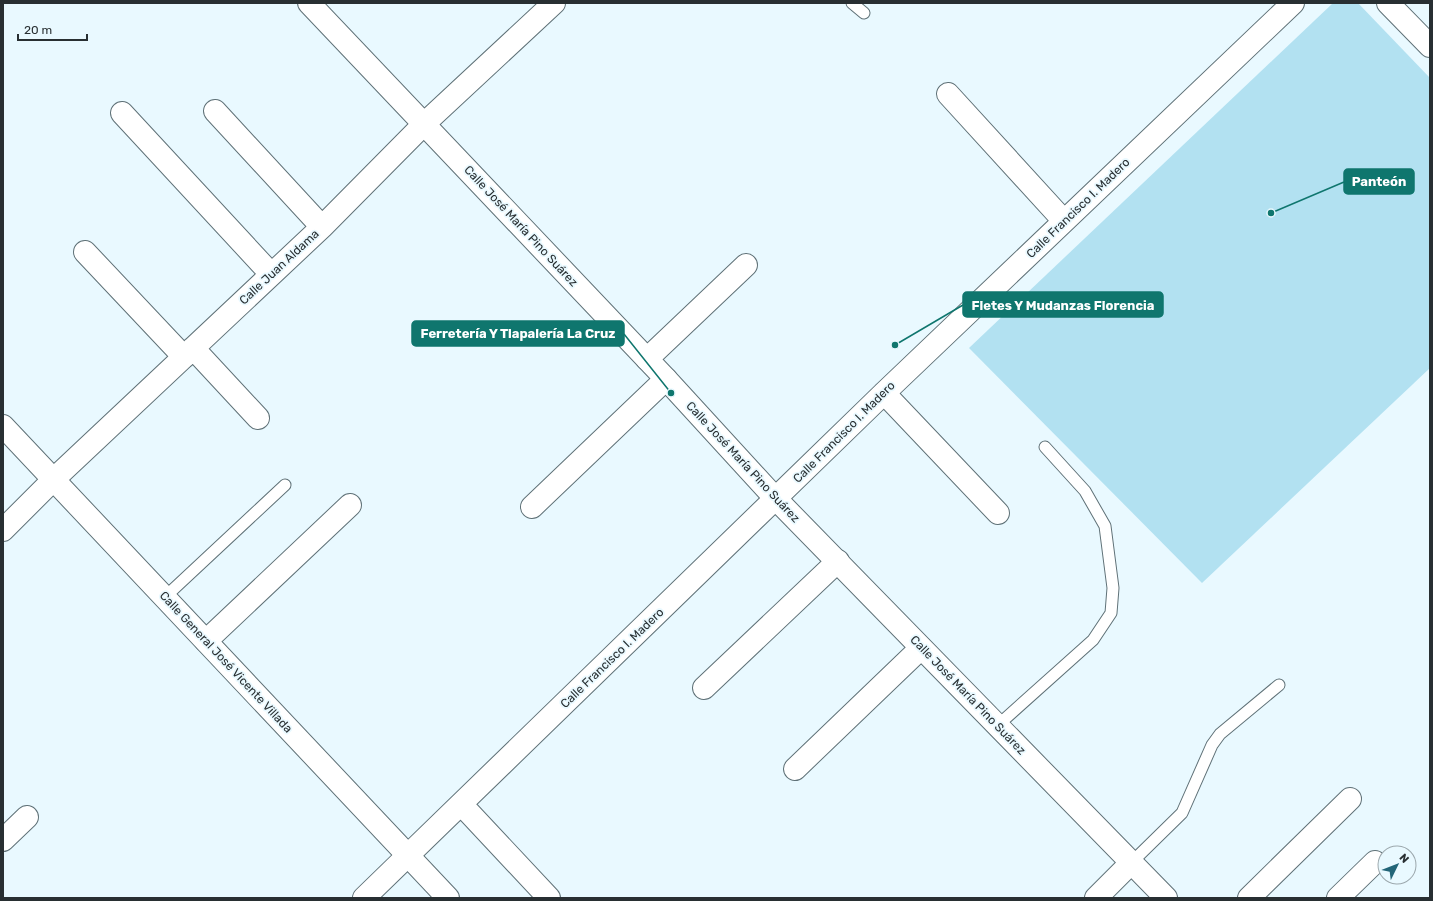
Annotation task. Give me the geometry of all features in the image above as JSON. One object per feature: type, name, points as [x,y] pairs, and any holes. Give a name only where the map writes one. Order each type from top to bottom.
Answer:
[{"type":"street","name":"Calle José María Pino Suárez","points":[[309,3],[425,123],[666,379],[776,499],[1166,898]]},
{"type":"street","name":"Calle Juan Aldama","points":[[3,530],[54,479],[322,227],[425,123],[554,3]]},
{"type":"street","points":[[1388,3],[1430,46]]},
{"type":"street","name":"Calle Francisco I. Madero","points":[[364,898],[884,393],[1287,5]]},
{"type":"street","points":[[948,94],[1064,221]]},
{"type":"street","points":[[215,112],[322,227]]},
{"type":"street","points":[[122,113],[272,274]]},
{"type":"street","points":[[85,252],[258,418]]},
{"type":"street","points":[[647,360],[746,264]]},
{"type":"street","points":[[532,507],[666,379]]},
{"type":"street","points":[[884,393],[998,513]]},
{"type":"street","name":"Calle General José Vicente Villada","points":[[3,426],[448,898]]},
{"type":"street","points":[[206,641],[350,505]]},
{"type":"street","points":[[704,688],[838,561]]},
{"type":"street","points":[[795,769],[922,648]]},
{"type":"street","points":[[1249,898],[1350,799]]},
{"type":"street","points":[[461,804],[549,898]]},
{"type":"street","points":[[3,840],[27,817]]},
{"type":"street","points":[[1338,898],[1375,862]]},
{"type":"street","points":[[1096,898],[1131,863]]},
{"type":"lane","points":[[852,3],[864,13]]},
{"type":"lane","points":[[997,726],[1093,640],[1111,612],[1113,588],[1105,526],[1085,491],[1045,447]]},
{"type":"lane","points":[[165,597],[284,485]]},
{"type":"lane","points":[[1131,863],[1182,813],[1212,745],[1220,734],[1279,685]]},
{"type":"shaded area","points":[[1333,3],[1358,3],[1430,78],[1430,368],[1202,583],[969,348]]},
{"type":"place","name":"Panteón","points":[[1271,213]]},
{"type":"place","name":"Fletes Y Mudanzas Florencia","points":[[895,345]]},
{"type":"place","name":"Ferretería Y Tlapalería La Cruz","points":[[671,393]]}]
